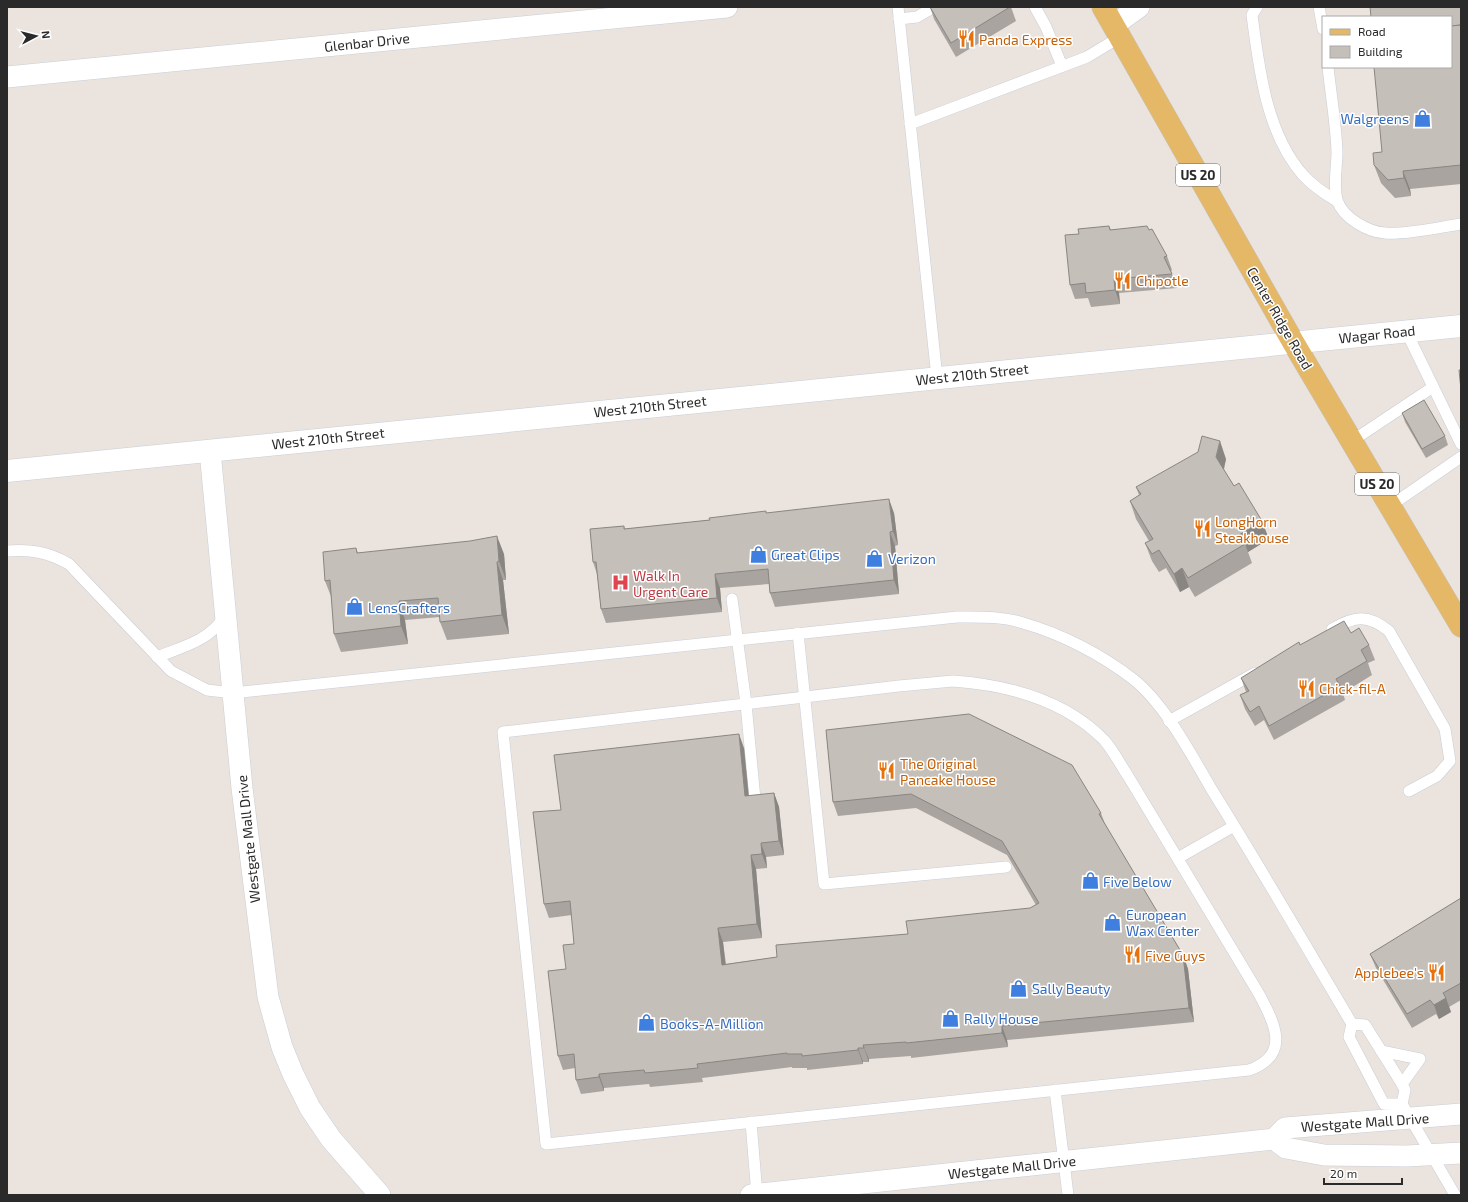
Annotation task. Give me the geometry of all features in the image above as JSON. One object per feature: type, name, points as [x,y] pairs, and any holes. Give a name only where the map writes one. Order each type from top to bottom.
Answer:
[{"type":"main road","name":"Center Ridge Road","points":[[1112,23],[1293,342],[1461,625]]},
{"type":"street","name":"Glenbar Drive","points":[[7,77],[727,7]]},
{"type":"street","points":[[1112,23],[1139,7]]},
{"type":"street","name":"Wagar Road","points":[[1293,342],[1461,326]]},
{"type":"street","name":"West 210th Street","points":[[7,471],[1293,342]]},
{"type":"street","name":"Westgate Mall Drive","points":[[210,451],[225,615],[261,955],[274,1025],[293,1074],[313,1114],[331,1139],[380,1195]]},
{"type":"street","name":"Westgate Mall Drive","points":[[755,1195],[1274,1139],[1285,1128],[1406,1111],[1461,1114]]},
{"type":"street","name":"Westgate Mall Drive","points":[[1274,1139],[1286,1148],[1324,1155],[1431,1155],[1461,1153]]},
{"type":"lane","points":[[898,7],[937,378]]},
{"type":"lane","points":[[899,19],[917,17],[934,7]]},
{"type":"lane","points":[[1035,7],[1046,28],[1062,66]]},
{"type":"lane","points":[[1257,7],[1252,15],[1257,57],[1268,104],[1283,145],[1303,175],[1320,191],[1338,201]]},
{"type":"lane","points":[[1319,7],[1322,24]]},
{"type":"lane","points":[[910,124],[1087,57],[1112,23]]},
{"type":"lane","points":[[1328,68],[1337,151],[1338,201],[1344,213],[1352,220],[1368,229],[1385,233],[1461,224]]},
{"type":"lane","points":[[1406,331],[1433,387],[1456,421],[1461,444]]},
{"type":"lane","points":[[1352,441],[1433,387]]},
{"type":"lane","points":[[1390,506],[1461,457]]},
{"type":"lane","points":[[7,551],[25,549],[44,553],[55,556],[68,564],[171,671],[193,684],[207,690],[233,693],[957,617],[993,617],[1023,623],[1076,644],[1135,680],[1151,696],[1169,721],[1234,826],[1352,1024],[1349,1037],[1384,1104],[1406,1111]]},
{"type":"lane","points":[[732,599],[746,704],[757,817]]},
{"type":"lane","points":[[157,657],[204,638],[217,628],[225,615]]},
{"type":"lane","points":[[1321,635],[1347,620],[1368,618],[1379,622],[1389,631],[1445,729],[1450,761],[1437,776],[1409,791]]},
{"type":"lane","points":[[798,633],[824,884],[1006,867]]},
{"type":"lane","points":[[1169,721],[1266,666]]},
{"type":"lane","points":[[953,681],[986,684],[1020,692],[1055,704],[1078,717],[1104,741],[1128,776],[1259,994],[1272,1019],[1276,1039],[1272,1055],[1261,1066],[1249,1070],[546,1144],[503,732],[805,697],[953,681]]},
{"type":"lane","points":[[1178,858],[1234,826]]},
{"type":"lane","points":[[1352,1024],[1365,1025],[1406,1090],[1406,1111],[1455,1195]]},
{"type":"lane","points":[[1382,1051],[1420,1059],[1402,1084]]},
{"type":"lane","points":[[1055,1090],[1068,1195]]},
{"type":"lane","points":[[751,1122],[755,1195]]},
{"type":"building","points":[[930,7],[1010,7],[951,43]]},
{"type":"building","points":[[1370,7],[1461,7],[1461,25],[1452,26],[1452,16],[1371,16]]},
{"type":"building","name":"Walgreens","points":[[1461,25],[1461,165],[1403,171],[1404,178],[1388,180],[1374,165],[1373,153],[1382,152],[1374,68],[1452,68],[1452,26]]},
{"type":"building","name":"Chipotle","points":[[1109,226],[1110,230],[1147,226],[1149,230],[1152,229],[1167,256],[1164,257],[1172,274],[1114,279],[1115,290],[1086,293],[1085,283],[1070,285],[1065,235],[1079,234],[1078,229]]},
{"type":"building","points":[[1459,370],[1461,370],[1461,390]]},
{"type":"building","points":[[1424,400],[1445,436],[1422,449],[1402,413]]},
{"type":"building","name":"LongHorn Steakhouse","points":[[1202,436],[1220,441],[1216,457],[1234,486],[1239,483],[1262,521],[1239,535],[1245,544],[1188,578],[1182,568],[1174,574],[1159,550],[1152,554],[1145,543],[1153,539],[1130,501],[1141,494],[1136,487],[1198,452]]},
{"type":"building","points":[[889,499],[893,531],[890,532],[894,580],[770,593],[768,569],[715,574],[717,598],[601,609],[596,562],[593,562],[590,529],[624,526],[624,529],[710,520],[709,518],[766,511],[766,513]]},
{"type":"building","points":[[497,536],[499,561],[497,562],[502,615],[440,622],[438,598],[399,601],[401,626],[334,634],[330,580],[325,581],[323,552],[356,548],[357,553],[470,541]]},
{"type":"building","points":[[1344,621],[1351,633],[1359,628],[1369,645],[1361,650],[1367,661],[1336,679],[1340,686],[1269,726],[1259,706],[1250,712],[1240,695],[1249,691],[1241,678],[1299,642],[1300,645]]},
{"type":"building","points":[[969,714],[1072,765],[1101,813],[1099,814],[1183,955],[1189,1008],[1002,1026],[1002,1033],[906,1043],[863,1045],[864,1048],[858,1048],[858,1050],[802,1056],[802,1054],[787,1053],[697,1064],[698,1068],[645,1073],[644,1070],[599,1074],[599,1077],[576,1080],[574,1054],[558,1056],[548,971],[566,969],[563,945],[574,944],[570,901],[544,904],[533,812],[561,810],[554,755],[739,734],[745,796],[774,793],[779,841],[761,843],[762,854],[751,855],[757,924],[718,928],[722,965],[777,957],[776,945],[908,934],[906,921],[1030,908],[1039,903],[1002,841],[911,794],[833,802],[826,730]]},
{"type":"building","points":[[1461,898],[1461,983],[1443,993],[1446,998],[1434,1005],[1430,1000],[1407,1014],[1370,954]]},
{"type":"place","name":"Panda Express","points":[[966,39]]},
{"type":"place","name":"Walgreens","points":[[1422,118]]},
{"type":"place","name":"Chipotle","points":[[1123,280]]},
{"type":"place","name":"LongHorn Steakhouse","points":[[1202,529]]},
{"type":"place","name":"Great Clips","points":[[758,554]]},
{"type":"place","name":"Verizon","points":[[875,558]]},
{"type":"place","name":"Walk In Urgent Care","points":[[620,583]]},
{"type":"place","name":"LensCrafters","points":[[355,607]]},
{"type":"place","name":"Chick-fil-A","points":[[1306,688]]},
{"type":"place","name":"The Original Pancake House","points":[[887,771]]},
{"type":"place","name":"Five Below","points":[[1090,881]]},
{"type":"place","name":"European Wax Center","points":[[1113,922]]},
{"type":"place","name":"Five Guys","points":[[1132,955]]},
{"type":"place","name":"Applebee's","points":[[1437,972]]},
{"type":"place","name":"Sally Beauty","points":[[1019,988]]},
{"type":"place","name":"Rally House","points":[[951,1018]]},
{"type":"place","name":"Books-A-Million","points":[[647,1023]]}]
